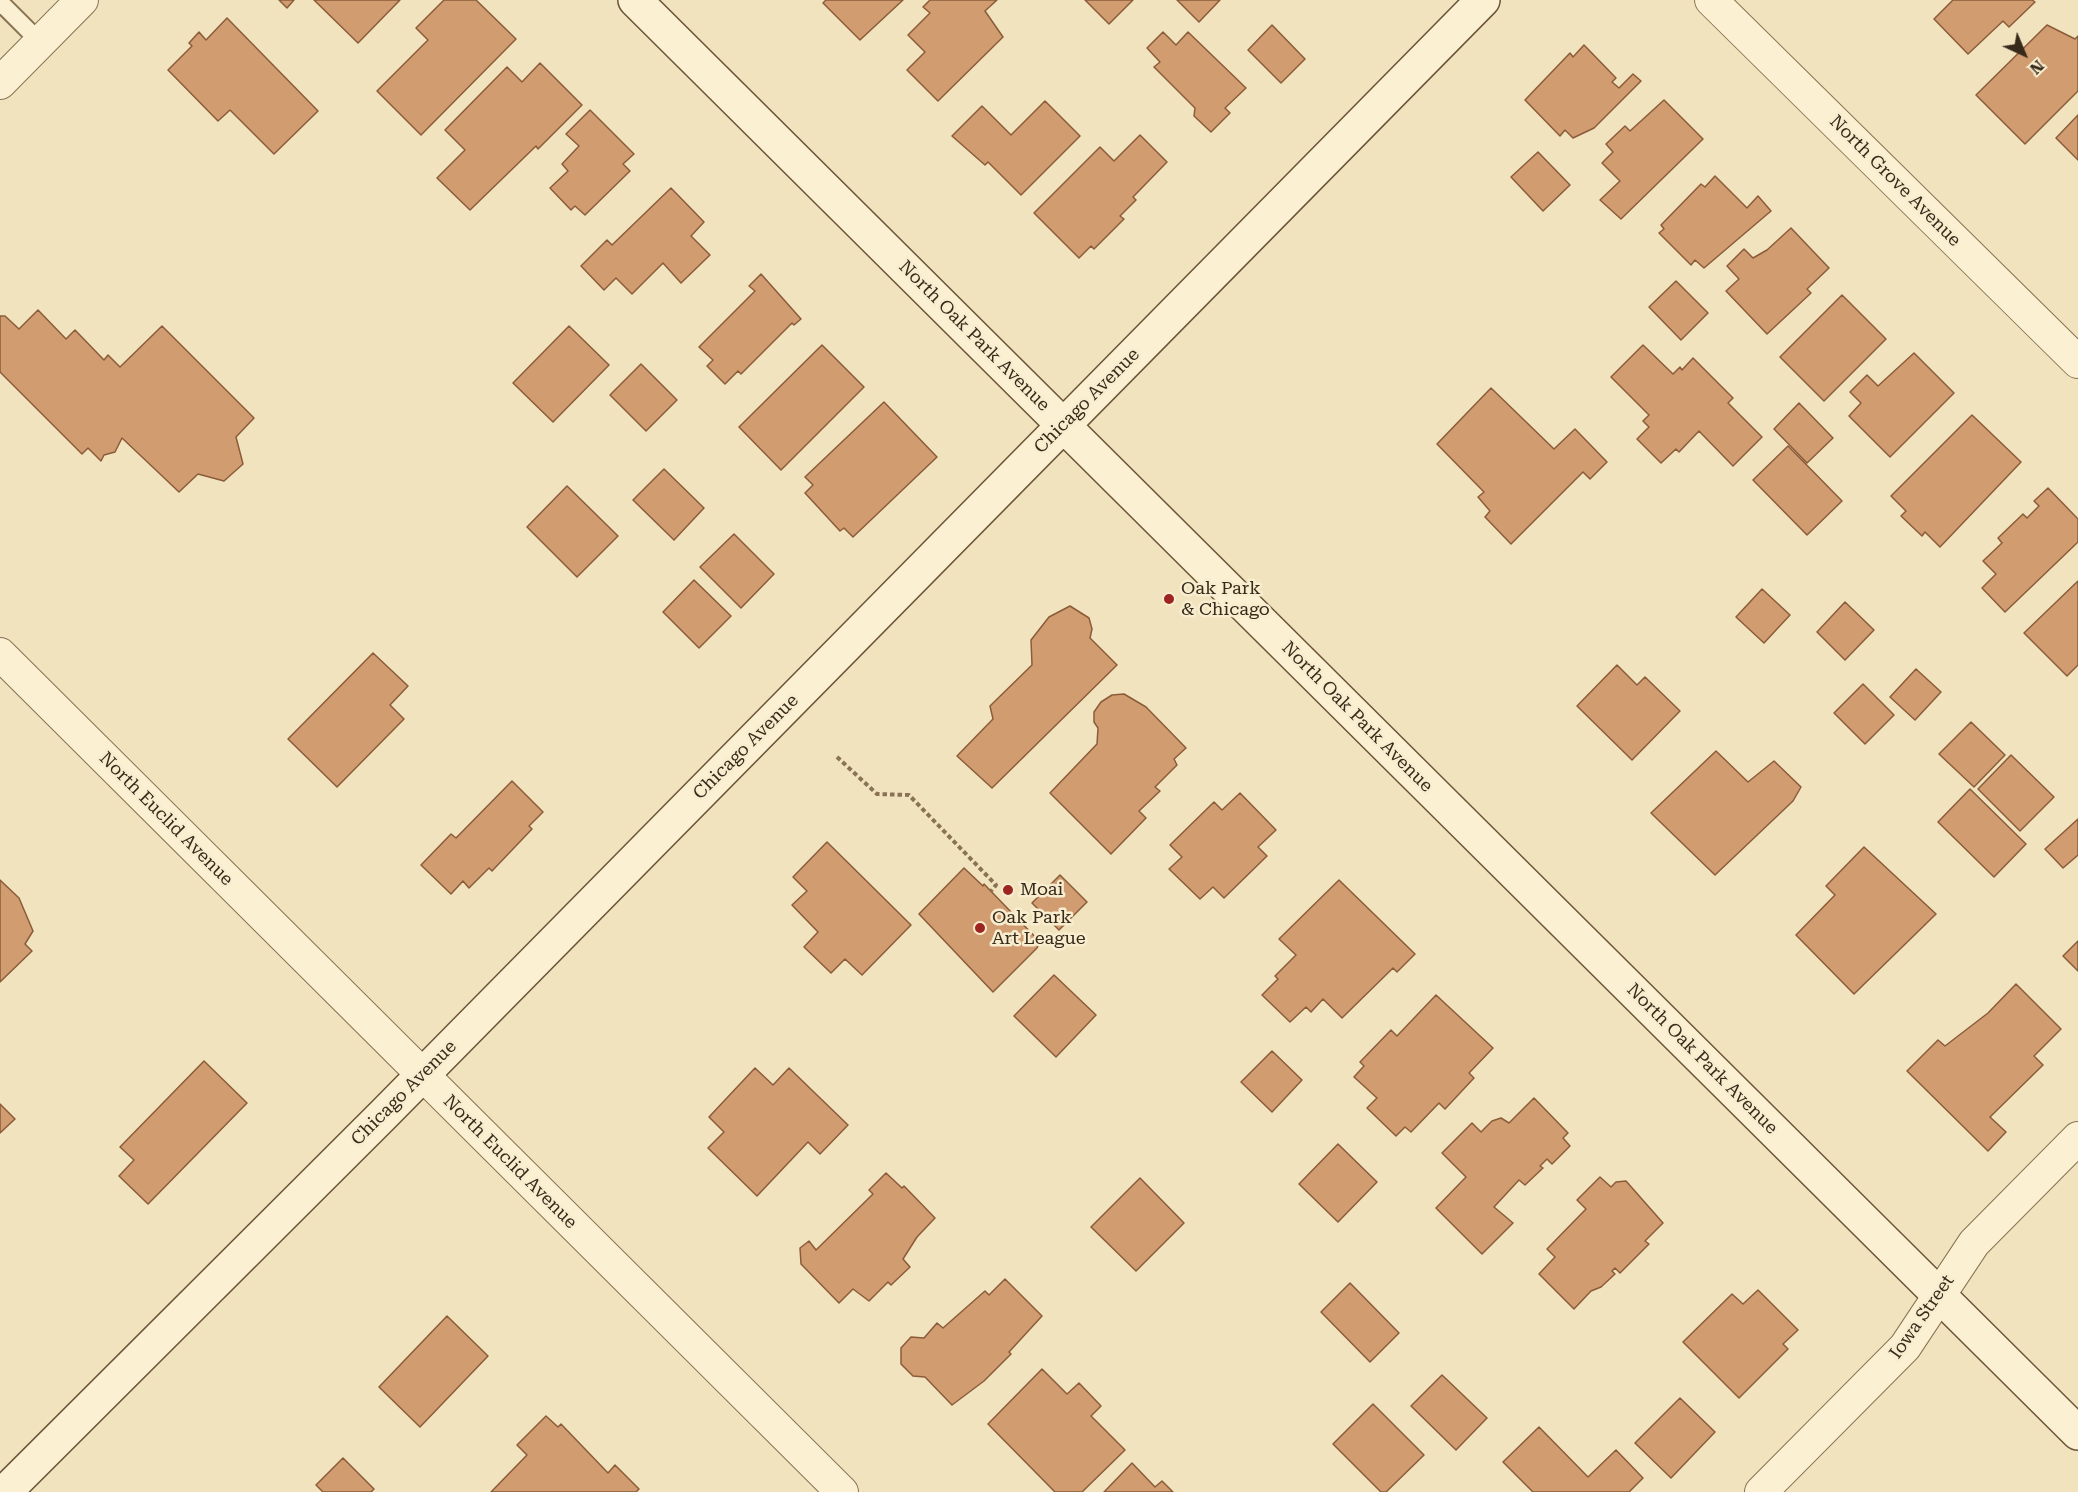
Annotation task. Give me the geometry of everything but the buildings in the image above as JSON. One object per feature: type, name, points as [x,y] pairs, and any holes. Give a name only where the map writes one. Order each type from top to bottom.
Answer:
[{"type":"main road","name":"North Oak Park Avenue","points":[[635,0],[2078,1433]]},
{"type":"main road","name":"Chicago Avenue","points":[[6,1492],[423,1075],[1483,0]]},
{"type":"street","points":[[0,82],[82,0]]},
{"type":"street","name":"North Grove Avenue","points":[[1711,0],[2078,362]]},
{"type":"street","name":"North Euclid Avenue","points":[[0,654],[842,1492]]},
{"type":"street","name":"Iowa Street","points":[[1761,1492],[1905,1347],[1938,1294],[1974,1243],[2078,1138]]},
{"type":"lane","points":[[0,2],[40,42]]},
{"type":"path","points":[[837,757],[877,794],[909,795],[996,885],[991,891]]},
{"type":"place","name":"Oak Park & Chicago","points":[[1169,599]]},
{"type":"place","name":"Moai","points":[[1008,890]]},
{"type":"place","name":"Oak Park Art League","points":[[980,928]]}]
